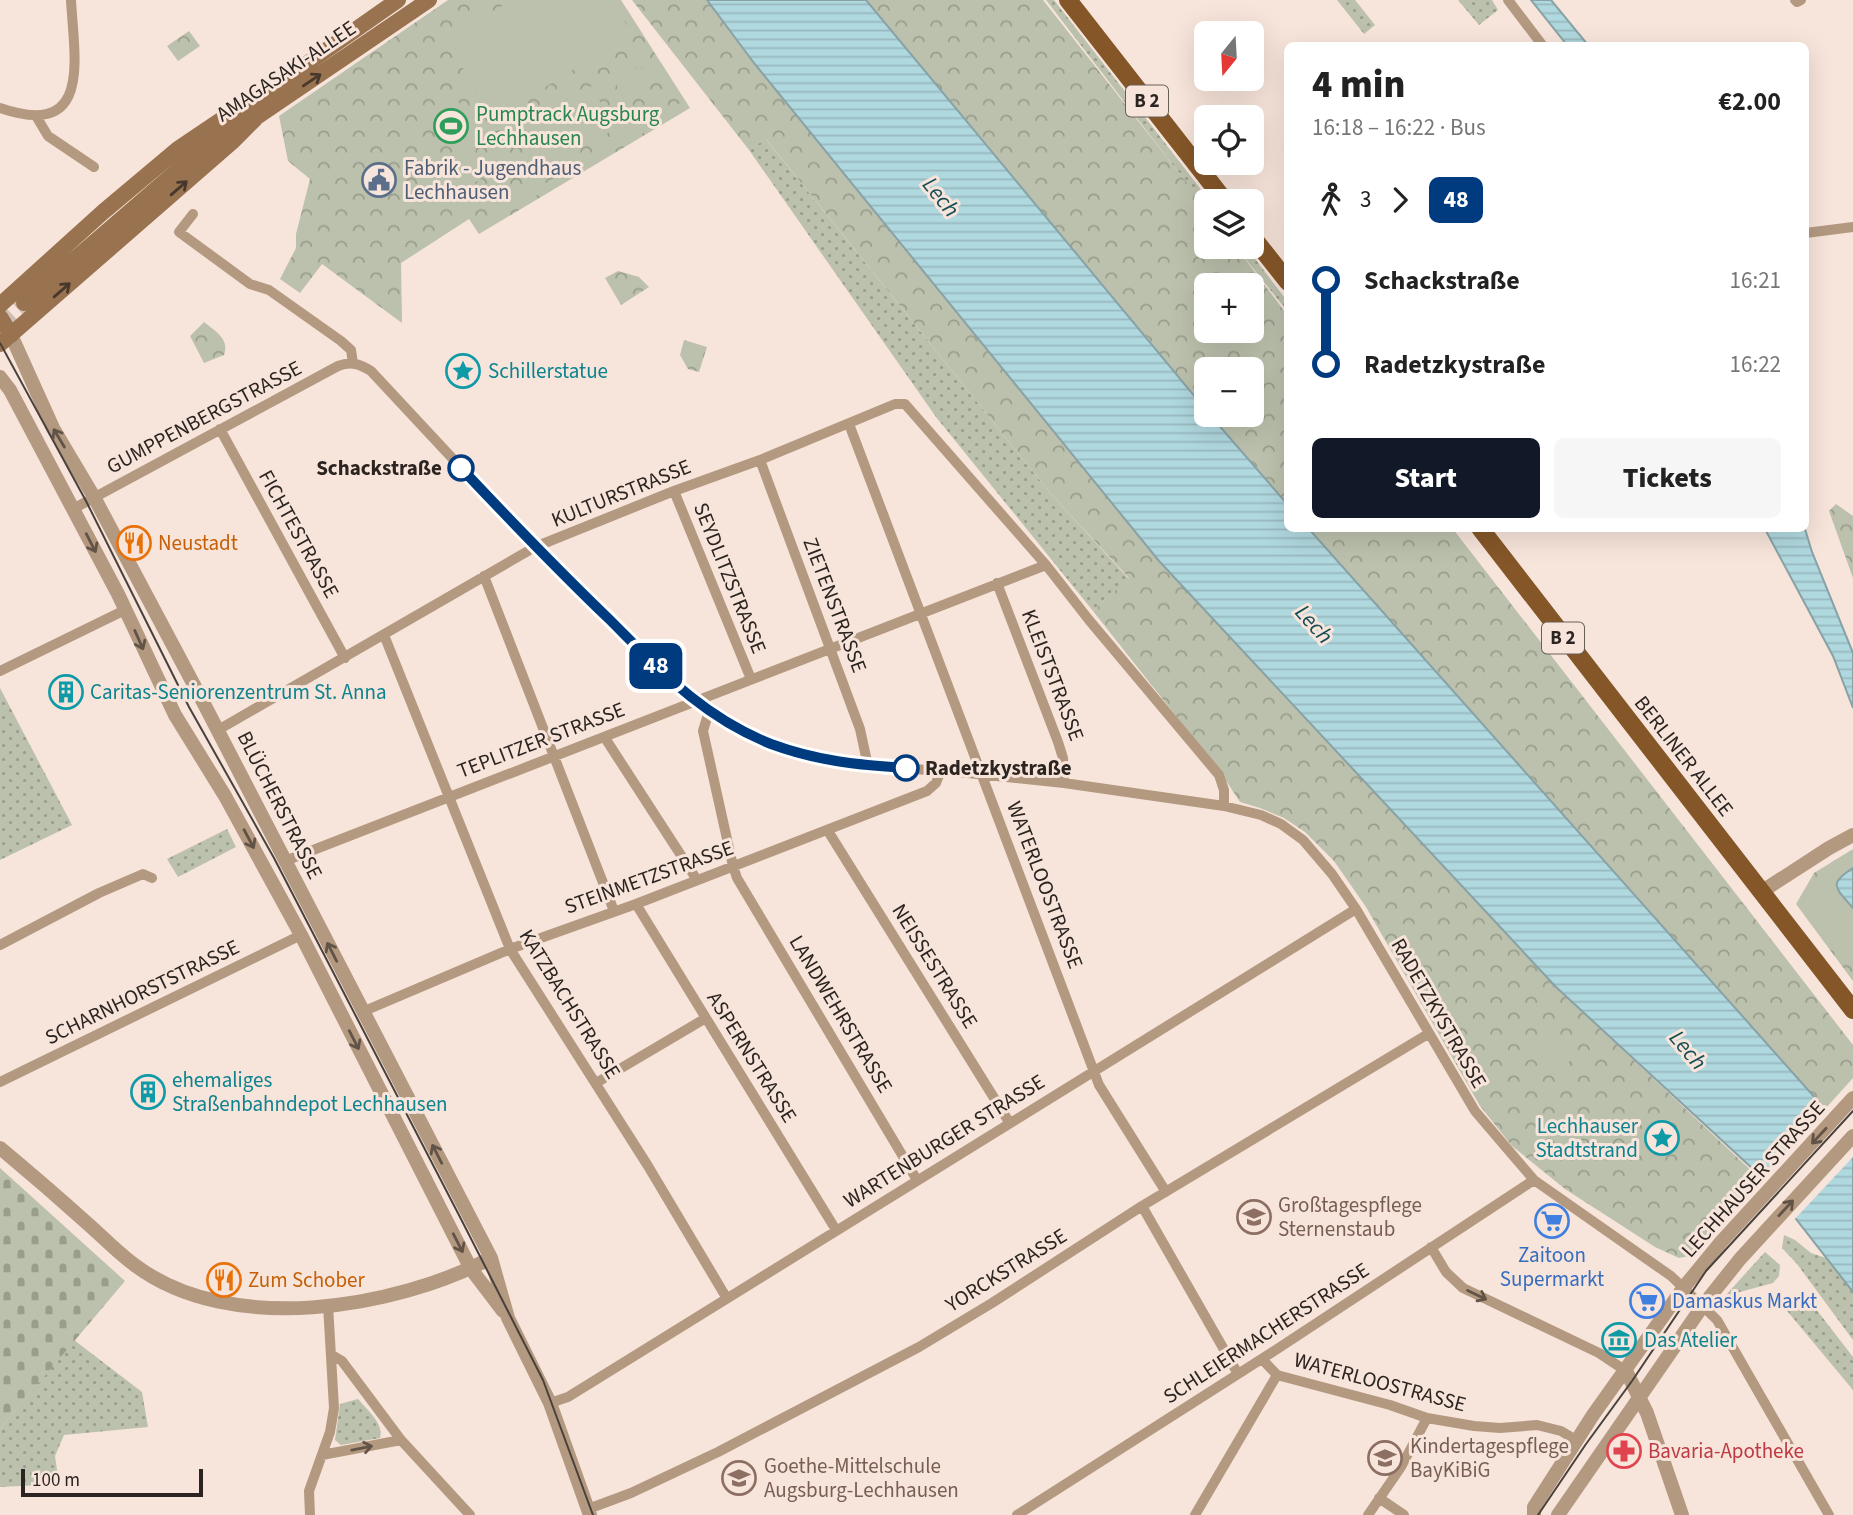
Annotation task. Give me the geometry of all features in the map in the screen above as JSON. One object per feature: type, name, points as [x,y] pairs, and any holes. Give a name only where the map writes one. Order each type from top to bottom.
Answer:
[{"type":"main road","name":"AMAGASAKI-ALLEE","points":[[24,303],[200,151],[398,0]]},
{"type":"main road","name":"AMAGASAKI-ALLEE","points":[[251,112],[429,0]]},
{"type":"main road","name":"B 2","points":[[1068,0],[1216,189]]},
{"type":"main road","points":[[0,304],[178,149],[219,121],[251,112]]},
{"type":"main road","points":[[5,339],[232,142],[251,112]]},
{"type":"main road","points":[[1264,252],[1284,277]]},
{"type":"main road","name":"BLÜCHERSTRASSE","points":[[0,317],[5,339]]},
{"type":"main road","name":"BERLINER ALLEE","points":[[1483,532],[1853,1010]]},
{"type":"street","points":[[0,108],[20,115],[36,116],[58,109],[70,94],[76,71],[71,0]]},
{"type":"street","points":[[1508,0],[1540,42]]},
{"type":"street","points":[[1796,0],[1801,0]]},
{"type":"street","points":[[36,116],[48,136],[94,167]]},
{"type":"street","points":[[193,214],[179,232],[250,284],[269,290],[341,341],[351,350],[354,363],[370,371],[536,547],[694,701],[744,732],[793,752],[839,764],[982,774],[1224,806],[1224,790],[1219,775],[1046,565]]},
{"type":"street","points":[[1809,233],[1853,227]]},
{"type":"street","name":"BLÜCHERSTRASSE","points":[[5,339],[94,497],[218,730],[491,1258],[508,1318],[550,1403],[589,1512]]},
{"type":"street","name":"GUMPPENBERGSTRASSE","points":[[73,509],[338,366],[354,363]]},
{"type":"street","name":"BLÜCHERSTRASSE","points":[[0,377],[10,390],[73,509],[179,722],[225,796],[301,935],[471,1269],[508,1318]]},
{"type":"street","name":"KULTURSTRASSE","points":[[218,730],[536,547],[895,404],[905,404],[1046,565]]},
{"type":"street","name":"WATERLOOSTRASSE","points":[[849,424],[1099,1085],[1166,1192]]},
{"type":"street","name":"FICHTESTRASSE","points":[[220,429],[345,658]]},
{"type":"street","name":"ZIETENSTRASSE","points":[[760,460],[860,729],[868,766]]},
{"type":"street","name":"SEYDLITZSTRASSE","points":[[674,491],[751,679]]},
{"type":"street","name":"TEPLITZER STRASSE","points":[[285,861],[1046,565]]},
{"type":"street","points":[[484,576],[614,911]]},
{"type":"street","name":"KLEISTSTRASSE","points":[[997,583],[1058,742],[1063,758],[1064,783]]},
{"type":"street","points":[[0,671],[125,610]]},
{"type":"street","name":"KATZBACHSTRASSE","points":[[384,635],[510,949],[596,1083],[726,1297]]},
{"type":"street","name":"LANDWEHRSTRASSE","points":[[709,711],[703,731],[733,866],[917,1180]]},
{"type":"street","points":[[605,738],[697,880]]},
{"type":"street","name":"STEINMETZSTRASSE","points":[[362,1012],[510,949],[636,904],[927,791],[936,783],[941,770]]},
{"type":"street","name":"RADETZKYSTRASSE","points":[[1224,806],[1261,815],[1282,824],[1303,840],[1324,863],[1356,909],[1479,1117],[1534,1180],[1671,1276],[1717,1320],[1829,1515]]},
{"type":"street","name":"NEISSESTRASSE","points":[[828,831],[1009,1122]]},
{"type":"street","points":[[1762,892],[1853,835]]},
{"type":"street","points":[[0,945],[99,893],[143,874],[152,878]]},
{"type":"street","name":"ASPERNSTRASSE","points":[[636,904],[836,1230]]},
{"type":"street","name":"WARTENBURGER STRASSE","points":[[550,1403],[568,1396],[1356,909]]},
{"type":"street","name":"SCHARNHORSTSTRASSE","points":[[0,1082],[301,935]]},
{"type":"street","points":[[596,1083],[706,1018]]},
{"type":"street","name":"YORCKSTRASSE","points":[[589,1512],[718,1452],[919,1347],[1142,1206],[1428,1034]]},
{"type":"street","name":"LECHHAUSER STRASSE","points":[[1534,1515],[1534,1507],[1576,1440],[1684,1287],[1721,1242],[1853,1098]]},
{"type":"street","name":"LECHHAUSER STRASSE","points":[[1558,1515],[1702,1306],[1740,1259],[1853,1136]]},
{"type":"street","points":[[0,1148],[137,1267],[189,1294],[228,1305],[265,1308],[328,1305],[397,1293],[471,1269],[491,1258]]},
{"type":"street","name":"SCHLEIERMACHERSTRASSE","points":[[1017,1515],[1095,1468],[1534,1180]]},
{"type":"street","points":[[1142,1206],[1238,1374]]},
{"type":"street","points":[[1431,1247],[1446,1272],[1463,1289],[1599,1353],[1626,1371],[1640,1397],[1682,1515]]},
{"type":"street","points":[[310,1515],[309,1491],[334,1408],[328,1305]]},
{"type":"street","points":[[332,1354],[342,1361],[401,1440],[470,1515]]},
{"type":"street","name":"WATERLOOSTRASSE","points":[[1262,1359],[1278,1375],[1390,1405],[1427,1418],[1500,1428],[1537,1425],[1561,1431],[1576,1440]]},
{"type":"street","points":[[1195,1515],[1278,1375]]},
{"type":"street","points":[[1368,1515],[1407,1456],[1427,1418]]},
{"type":"street","points":[[322,1455],[401,1440]]},
{"type":"street","points":[[1380,1498],[1404,1515]]},
{"type":"green space","points":[[448,0],[621,0],[690,108],[479,234],[469,219],[401,263],[402,323],[322,264],[300,293],[280,279],[296,248],[296,234],[310,179],[288,161],[279,116]]},
{"type":"green space","points":[[511,0],[611,0],[632,33],[494,119],[446,41]]},
{"type":"green space","points":[[632,0],[706,0],[754,63],[1159,561],[1556,987],[1758,1177],[1689,1256],[1679,1258],[1655,1247],[1565,1189],[1512,1146],[1480,1106],[1366,907],[1334,861],[1305,832],[1284,818],[1240,802],[1221,773],[1093,611],[1129,578],[1051,494],[766,139],[749,150]]},
{"type":"green space","points":[[866,0],[1043,0],[1194,192],[1194,259],[1245,259],[1256,273],[1194,273],[1194,343],[1264,343],[1264,284],[1284,311],[1284,500],[1220,427],[1264,427],[1264,357],[1194,357],[1194,396]]},
{"type":"green space","points":[[1046,0],[1054,0],[1201,189],[1194,189],[1194,192]]},
{"type":"green space","points":[[1337,0],[1355,0],[1375,25],[1364,34]]},
{"type":"green space","points":[[1458,0],[1492,0],[1498,10],[1479,25]]},
{"type":"green space","points":[[189,31],[200,46],[178,61],[167,46]]},
{"type":"green space","points":[[639,67],[653,75],[640,84],[644,89],[636,95],[632,89],[619,96],[617,85],[621,76]]},
{"type":"green space","points":[[591,86],[612,123],[671,90],[674,96],[576,151],[580,160],[568,167],[564,160],[547,170],[529,139],[526,140],[520,131],[523,129],[521,125]]},
{"type":"green space","name":"Pumptrack Augsburg Lechhausen","points":[[456,96],[479,146],[461,155],[455,142],[442,147],[425,110]]},
{"type":"green space","points":[[680,103],[684,109],[507,213],[504,208]]},
{"type":"green space","points":[[765,138],[1051,494],[1129,579],[1093,611],[936,417],[749,150]]},
{"type":"green space","points":[[469,158],[481,179],[427,209],[415,187]]},
{"type":"green space","points":[[1246,259],[1255,259],[1284,297],[1284,307],[1264,282],[1264,273],[1257,273]]},
{"type":"green space","points":[[618,271],[639,277],[649,287],[621,305],[605,278]]},
{"type":"green space","points":[[204,322],[220,336],[225,349],[224,355],[204,363],[190,336]]},
{"type":"green space","points":[[684,340],[707,347],[699,372],[688,369],[680,355]]},
{"type":"green space","points":[[1836,504],[1853,516],[1853,578],[1829,511]]},
{"type":"green space","points":[[1312,532],[1455,532],[1853,1045],[1853,1078],[1825,1109]]},
{"type":"green space","points":[[0,688],[72,825],[0,860]]},
{"type":"green space","points":[[227,829],[236,847],[178,877],[167,859]]},
{"type":"green space","points":[[1853,849],[1853,981],[1796,904],[1814,873]]},
{"type":"green space","points":[[1853,853],[1853,966],[1801,905],[1815,880]]},
{"type":"green space","points":[[1547,1030],[1576,1054],[1560,1072],[1532,1048]]},
{"type":"green space","points":[[0,1168],[125,1281],[0,1429]]},
{"type":"green space","points":[[1784,1235],[1811,1253],[1826,1258],[1853,1292],[1853,1340],[1782,1248]]},
{"type":"green space","points":[[1765,1252],[1780,1265],[1779,1276],[1773,1283],[1725,1296]]},
{"type":"green space","points":[[1802,1291],[1853,1357],[1853,1390],[1783,1306]]},
{"type":"green space","points":[[74,1340],[142,1392],[148,1427],[64,1435],[55,1456],[59,1484],[0,1487],[0,1429]]},
{"type":"green space","points":[[358,1399],[380,1427],[380,1438],[341,1445],[335,1440],[340,1404]]},
{"type":"water","name":"Lech","points":[[707,0],[866,0],[1194,396],[1194,427],[1220,427],[1284,500],[1284,532],[1312,532],[1825,1109],[1853,1146],[1853,1292],[1768,1183],[1556,987],[1159,561],[754,63]]},
{"type":"water","points":[[1531,0],[1551,0],[1586,42],[1565,42]]},
{"type":"water","points":[[1767,532],[1806,532],[1853,653],[1853,708],[1833,656]]},
{"type":"water","points":[[1853,868],[1853,908],[1842,896],[1837,882]]},
{"type":"pier","points":[[1827,1106],[1853,1140],[1853,1157],[1793,1221],[1759,1179]]},
{"type":"tunnel","points":[[0,325],[24,303]]},
{"type":"tram line","points":[[0,343],[86,501],[189,707],[274,858],[543,1380],[593,1515]]},
{"type":"tram line","points":[[1538,1515],[1706,1271],[1853,1111]]},
{"type":"bus line","name":"48","points":[[461,468],[536,547],[694,701],[744,732],[793,752],[839,764],[906,768]]},
{"type":"place","name":"Pumptrack Augsburg Lechhausen","points":[[451,126]]},
{"type":"place","name":"Fabrik - Jugendhaus Lechhausen","points":[[379,180]]},
{"type":"place","name":"Schillerstatue","points":[[463,371]]},
{"type":"place","name":"Schackstraße","points":[[461,468]]},
{"type":"place","name":"Neustadt","points":[[134,543]]},
{"type":"place","name":"Caritas-Seniorenzentrum St. Anna","points":[[66,692]]},
{"type":"place","name":"Radetzkystraße","points":[[906,768]]},
{"type":"place","name":"ehemaliges Straßenbahndepot Lechhausen","points":[[148,1092]]},
{"type":"place","name":"Lechhauser Stadtstrand","points":[[1662,1138]]},
{"type":"place","name":"Großtagespflege Sternenstaub","points":[[1254,1217]]},
{"type":"place","name":"Zaitoon Supermarkt","points":[[1552,1221]]},
{"type":"place","name":"Zum Schober","points":[[224,1280]]},
{"type":"place","name":"Damaskus Markt","points":[[1647,1301]]},
{"type":"place","name":"Das Atelier","points":[[1619,1340]]},
{"type":"place","name":"Bavaria-Apotheke","points":[[1624,1451]]},
{"type":"place","name":"Kindertagespflege BayKiBiG","points":[[1385,1458]]},
{"type":"place","name":"Goethe-Mittelschule Augsburg-Lechhausen","points":[[739,1478]]}]
